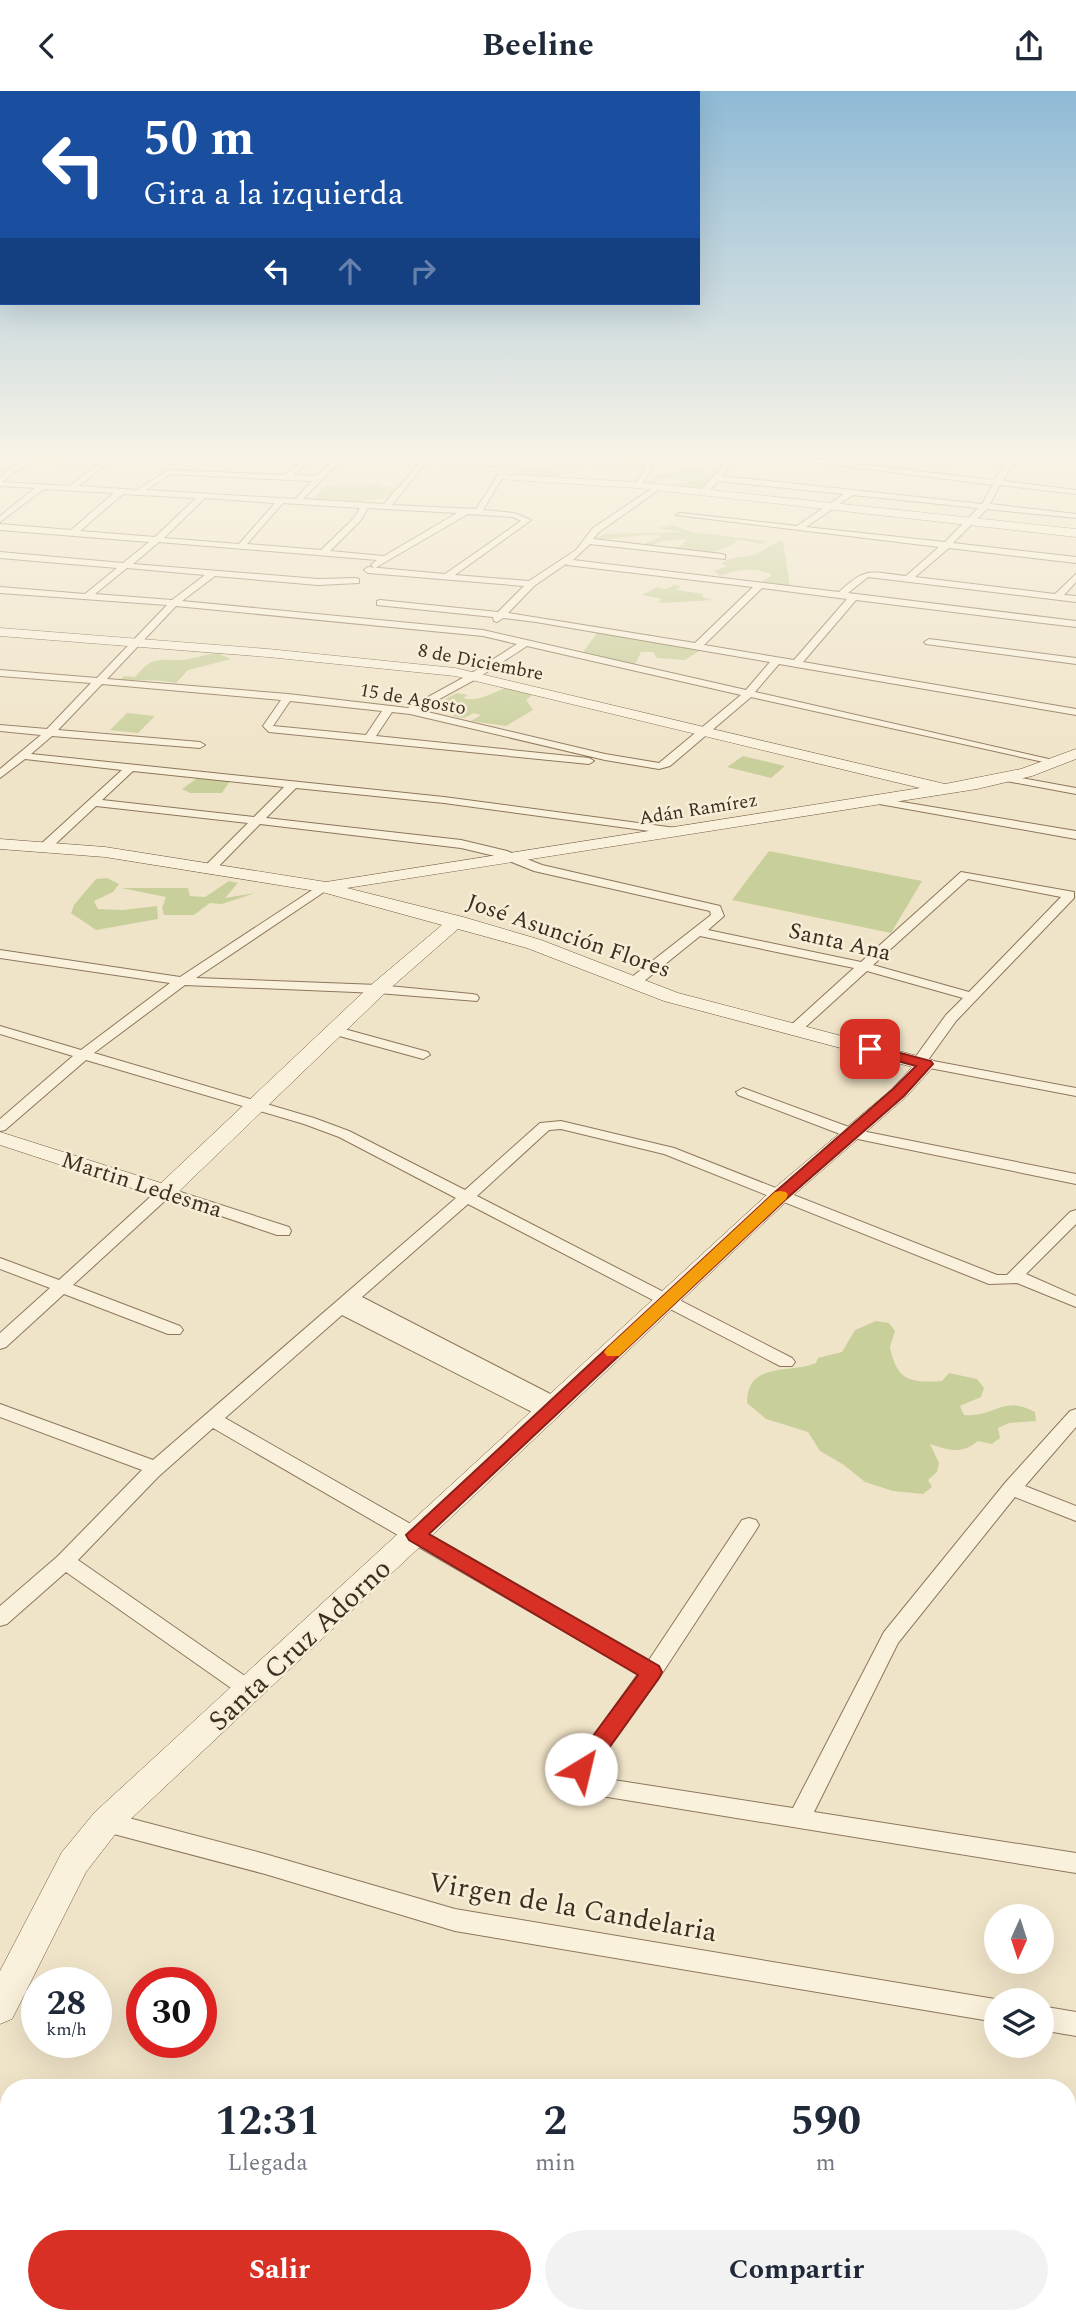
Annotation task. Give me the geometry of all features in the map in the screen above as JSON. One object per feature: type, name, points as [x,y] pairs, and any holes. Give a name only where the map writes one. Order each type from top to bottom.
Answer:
[{"type":"street","points":[[28,557],[318,582],[356,580]]},
{"type":"street","points":[[86,597],[137,557]]},
{"type":"street","points":[[375,557],[383,558]]},
{"type":"street","points":[[446,577],[474,557]]},
{"type":"street","points":[[482,633],[531,584],[572,557]]},
{"type":"street","points":[[909,577],[933,557]]},
{"type":"street","points":[[1052,557],[1076,560]]},
{"type":"street","points":[[343,595],[356,580],[383,558]]},
{"type":"street","points":[[567,562],[1076,624]]},
{"type":"street","points":[[368,570],[531,584]]},
{"type":"street","points":[[0,775],[50,732],[174,603],[214,573]]},
{"type":"street","points":[[841,595],[861,576],[909,577],[1076,599]]},
{"type":"street","points":[[1057,597],[1076,577]]},
{"type":"street","points":[[697,647],[759,586]]},
{"type":"street","points":[[0,590],[174,603],[482,633],[1053,763]]},
{"type":"street","points":[[796,664],[854,597]]},
{"type":"street","points":[[380,603],[502,614],[1076,712]]},
{"type":"street","name":"8 de Diciembre","points":[[0,632],[382,663],[474,676],[945,789]]},
{"type":"street","points":[[929,642],[1076,661]]},
{"type":"street","points":[[410,711],[474,676],[523,644]]},
{"type":"street","name":"15 de Agosto","points":[[0,673],[288,697],[410,711],[605,757],[659,766],[666,764],[748,694],[776,661]]},
{"type":"street","points":[[288,697],[268,726],[269,729],[583,761],[605,757]]},
{"type":"street","points":[[369,740],[389,709]]},
{"type":"street","points":[[0,728],[200,745]]},
{"type":"street","name":"Adán Ramírez","points":[[323,887],[945,789],[1005,778],[1076,754]]},
{"type":"street","points":[[24,756],[294,783],[683,832]]},
{"type":"street","points":[[46,846],[131,767]]},
{"type":"street","points":[[1005,778],[1076,791]]},
{"type":"street","points":[[211,867],[294,783]]},
{"type":"street","points":[[872,800],[1076,835]]},
{"type":"street","points":[[93,802],[461,844],[516,858],[548,870],[716,909],[718,916],[634,983]]},
{"type":"street","name":"José Asunción Flores","points":[[0,844],[46,846],[211,867],[323,887],[457,921],[534,944],[671,997],[923,1063],[1076,1092]]},
{"type":"street","points":[[795,1029],[965,875],[1070,895],[951,1018],[923,1063]]},
{"type":"street","points":[[0,1127],[83,1055],[182,981],[323,887]]},
{"type":"street","points":[[0,1343],[257,1108],[379,989],[457,921]]},
{"type":"street","name":"Santa Ana","points":[[699,932],[866,967],[971,996]]},
{"type":"street","points":[[0,954],[182,981],[379,989],[472,998]]},
{"type":"street","points":[[0,1030],[344,1134],[786,1362]]},
{"type":"street","points":[[337,1031],[423,1055]]},
{"type":"street","name":"Santa Cruz Adorno","points":[[0,2007],[74,1862],[106,1822],[779,1196],[853,1134],[923,1063]]},
{"type":"street","points":[[743,1092],[853,1134],[1076,1179]]},
{"type":"street","points":[[0,1618],[65,1561],[155,1468],[545,1126],[553,1125],[669,1151],[979,1276],[995,1280],[1011,1280],[1076,1215]]},
{"type":"street","name":"Martin Ledesma","points":[[0,1138],[283,1231]]},
{"type":"street","points":[[0,1263],[174,1330]]},
{"type":"street","points":[[1014,1276],[1076,1302]]},
{"type":"street","points":[[346,1303],[553,1409]]},
{"type":"street","points":[[0,1410],[155,1468]]},
{"type":"street","points":[[799,1819],[891,1638],[1012,1488],[1076,1415]]},
{"type":"street","points":[[212,1419],[652,1672]]},
{"type":"street","points":[[1012,1488],[1076,1514]]},
{"type":"street","points":[[749,1525],[652,1672],[581,1769],[584,1779],[597,1787],[1076,1863]]},
{"type":"street","points":[[65,1561],[248,1689]]},
{"type":"street","name":"Virgen de la Candelaria","points":[[106,1822],[265,1864],[455,1920],[984,2008]]},
{"type":"street","points":[[1054,2020],[1076,2024]]},
{"type":"green space","points":[[742,557],[786,557],[790,587],[760,583],[772,575],[759,570],[740,570],[720,576],[714,571],[728,566],[721,564]]},
{"type":"green space","points":[[674,585],[681,586],[677,590],[703,594],[702,597],[713,600],[662,603],[658,602],[662,599],[642,595],[657,587],[666,589]]},
{"type":"green space","points":[[598,632],[702,649],[685,660],[657,658],[653,652],[641,652],[635,664],[583,652]]},
{"type":"green space","points":[[217,653],[231,659],[188,670],[176,683],[120,680],[124,676],[135,677],[155,661],[184,660]]},
{"type":"green space","points":[[509,686],[535,693],[526,700],[533,710],[506,726],[471,721],[481,715],[474,713],[464,718],[453,716],[462,710],[455,704],[434,705],[457,693],[468,695],[463,698],[474,699]]},
{"type":"green space","points":[[127,713],[155,716],[138,733],[110,730]]},
{"type":"green space","points":[[743,756],[785,766],[771,778],[727,767]]},
{"type":"green space","points":[[199,777],[230,781],[222,793],[190,793],[182,789]]},
{"type":"green space","points":[[769,851],[922,881],[891,933],[732,900]]},
{"type":"green space","points":[[107,878],[119,884],[113,892],[94,901],[98,909],[123,910],[157,906],[158,919],[96,930],[71,913],[74,905],[96,879]]},
{"type":"green space","points":[[229,881],[238,883],[225,898],[255,893],[222,904],[210,903],[194,915],[164,915],[162,908],[166,897],[121,888],[188,888],[190,896],[205,897]]},
{"type":"green space","points":[[876,1321],[889,1323],[895,1331],[890,1347],[897,1367],[907,1377],[921,1381],[942,1381],[949,1373],[977,1379],[984,1388],[981,1397],[960,1406],[964,1415],[975,1415],[1015,1405],[1035,1412],[1036,1421],[1009,1423],[998,1428],[1000,1438],[992,1444],[978,1441],[966,1448],[955,1450],[930,1444],[939,1463],[937,1472],[928,1480],[932,1487],[923,1494],[893,1491],[865,1482],[820,1451],[808,1432],[766,1419],[747,1403],[749,1390],[754,1381],[762,1375],[806,1366],[816,1363],[818,1358],[842,1352],[855,1330]]},
{"type":"slow traffic","points":[[613,1352],[780,1195]]},
{"type":"route","points":[[581,1769],[652,1672],[415,1535],[558,1405],[779,1196],[899,1093],[926,1064],[870,1049]]}]
